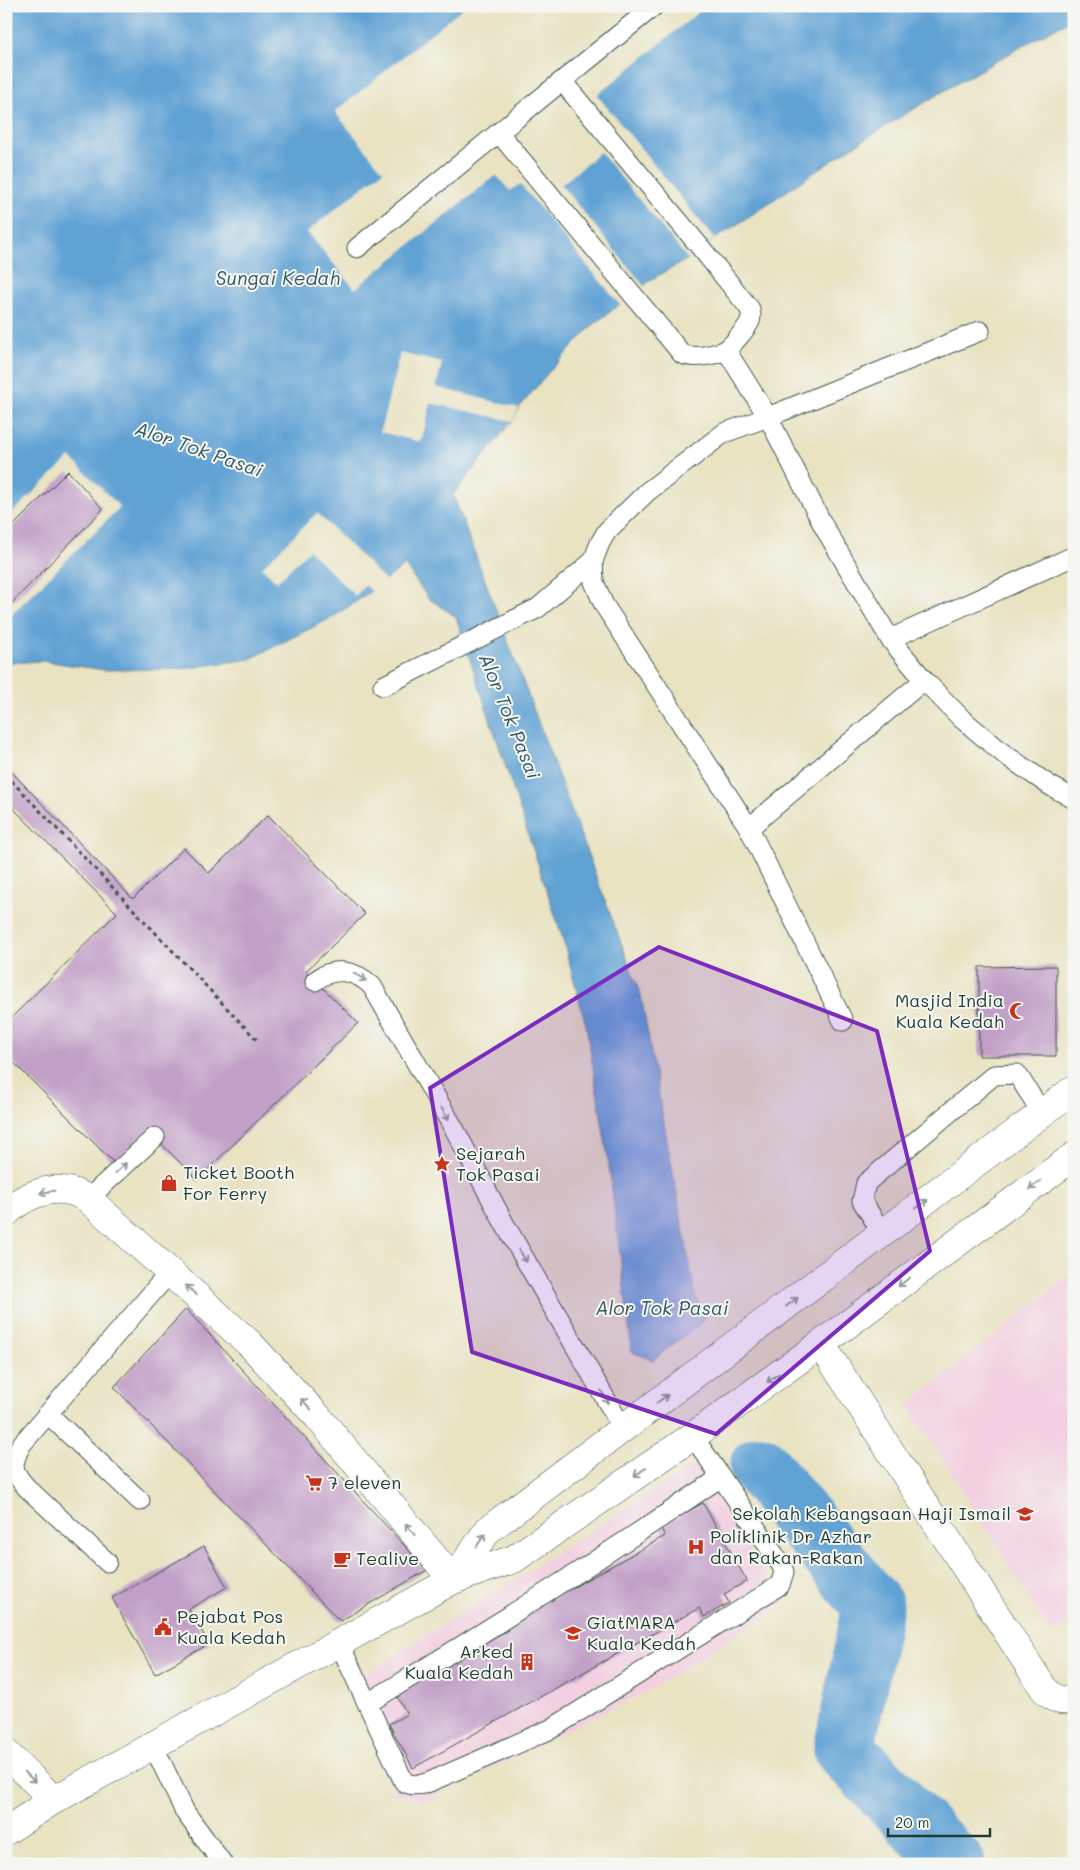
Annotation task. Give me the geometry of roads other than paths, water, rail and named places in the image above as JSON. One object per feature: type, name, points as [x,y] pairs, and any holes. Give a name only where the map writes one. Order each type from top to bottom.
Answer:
[{"type":"main road","points":[[453,1580],[488,1530],[1074,1089]]},
{"type":"main road","points":[[6,1831],[54,1800],[453,1580],[514,1559],[693,1436],[821,1344],[1074,1156]]},
{"type":"main road","points":[[6,1212],[32,1195],[52,1190],[70,1191],[88,1198],[250,1344],[312,1410],[453,1580]]},
{"type":"main road","points":[[821,1344],[1044,1689],[1054,1699],[1065,1701],[1074,1699]]},
{"type":"main road","points":[[6,1753],[54,1800]]},
{"type":"lane","points":[[357,248],[654,6]]},
{"type":"lane","points":[[499,133],[682,354],[688,357],[698,357],[726,350],[750,322],[752,316],[750,309],[702,248],[562,81]]},
{"type":"lane","points":[[844,1021],[749,828],[604,605],[594,582],[594,561],[607,531],[647,492],[724,433],[980,331]]},
{"type":"lane","points":[[726,350],[768,417],[824,527],[890,639],[924,680],[962,719],[1004,754],[1049,785],[1074,799]]},
{"type":"lane","points":[[890,639],[1074,556]]},
{"type":"lane","points":[[383,686],[538,608],[594,561]]},
{"type":"lane","points":[[749,828],[924,680]]},
{"type":"lane","points":[[315,981],[322,975],[343,971],[352,973],[372,986],[456,1132],[504,1223],[623,1429]]},
{"type":"lane","points":[[883,1234],[862,1201],[866,1184],[994,1075],[1017,1074],[1042,1113]]},
{"type":"lane","points":[[88,1198],[155,1137]]},
{"type":"lane","points":[[107,1562],[16,1476],[14,1461],[21,1445],[170,1272]]},
{"type":"lane","points":[[48,1414],[140,1501]]},
{"type":"lane","points":[[338,1643],[404,1782],[410,1785],[424,1784],[551,1729],[775,1590],[783,1579],[784,1572],[782,1566],[693,1436]]},
{"type":"lane","points":[[368,1703],[487,1631],[605,1556],[721,1477]]},
{"type":"lane","points":[[153,1745],[185,1812],[224,1864]]},
{"type":"water","name":"Sungai Kedah","points":[[6,6],[1074,6],[1074,18],[961,81],[851,148],[735,226],[714,238],[688,259],[652,279],[592,326],[548,373],[519,408],[512,421],[453,495],[641,996],[695,1294],[706,1319],[653,1360],[632,1352],[609,1165],[586,1025],[562,936],[456,617],[428,598],[405,565],[333,617],[250,659],[182,669],[104,670],[44,661],[6,663]]},
{"type":"waterway","name":"Alor Tok Pasai","points":[[760,1466],[873,1606],[844,1749],[955,1864]]},
{"type":"place","name":"Masjid India Kuala Kedah","points":[[1018,1011]]},
{"type":"place","name":"Sejarah Tok Pasai","points":[[442,1164]]},
{"type":"place","name":"Ticket Booth For Ferry","points":[[169,1183]]},
{"type":"place","name":"7 eleven","points":[[314,1483]]},
{"type":"place","name":"Sekolah Kebangsaan Haji Ismail","points":[[1025,1514]]},
{"type":"place","name":"Poliklinik Dr Azhar dan Rakan-Rakan","points":[[696,1547]]},
{"type":"place","name":"Tealive","points":[[342,1559]]},
{"type":"place","name":"Pejabat Pos Kuala Kedah","points":[[163,1627]]},
{"type":"place","name":"GiatMARA Kuala Kedah","points":[[573,1633]]},
{"type":"place","name":"Arked Kuala Kedah","points":[[527,1662]]}]
